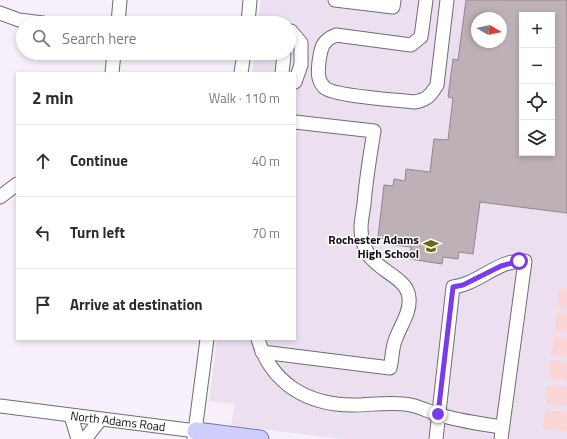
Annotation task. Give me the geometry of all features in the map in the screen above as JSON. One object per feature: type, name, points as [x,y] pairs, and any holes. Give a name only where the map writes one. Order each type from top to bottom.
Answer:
[{"type":"main road","name":"North Adams Road","points":[[195,435],[260,439]]},
{"type":"street","points":[[119,16],[120,0]]},
{"type":"street","points":[[249,16],[250,0]]},
{"type":"street","points":[[335,0],[393,7],[394,0]]},
{"type":"street","points":[[426,0],[421,37],[411,45],[336,35],[327,39],[321,49],[318,75],[324,88],[347,95],[414,102],[422,101],[430,96],[437,85],[447,0]]},
{"type":"street","points":[[0,13],[16,19]]},
{"type":"street","points":[[296,38],[301,43],[301,65],[296,79]]},
{"type":"street","points":[[112,72],[113,60]]},
{"type":"street","points":[[241,72],[243,60]]},
{"type":"street","points":[[282,72],[283,60]]},
{"type":"street","points":[[262,352],[390,368],[394,344],[405,316],[409,298],[408,291],[404,285],[375,264],[365,248],[362,237],[361,228],[374,131],[296,122]]},
{"type":"street","points":[[0,197],[16,185]]},
{"type":"street","points":[[258,340],[262,352],[279,378],[310,398],[335,404],[411,405],[438,414],[469,422],[502,433],[525,261],[519,261],[501,266],[463,285],[453,287],[438,414],[436,439]]},
{"type":"street","points":[[195,435],[207,340]]},
{"type":"street","name":"North Adams Road","points":[[0,406],[195,435]]},
{"type":"street","points":[[71,416],[78,439]]},
{"type":"street","points":[[85,439],[100,420]]},
{"type":"shaded area","name":"Rochester Adams High School","points":[[261,0],[567,0],[567,439],[342,439],[231,425],[235,404],[209,401],[217,340],[296,340],[296,72],[252,72],[254,60],[296,60],[296,16],[259,16]]},
{"type":"shaded area","points":[[559,288],[567,289],[567,308],[557,307]]},
{"type":"shaded area","points":[[557,312],[567,313],[567,332],[554,331]]},
{"type":"shaded area","points":[[554,336],[567,337],[567,356],[551,355]]},
{"type":"shaded area","points":[[551,360],[567,361],[567,381],[549,378]]},
{"type":"shaded area","points":[[548,385],[567,387],[567,406],[546,404]]},
{"type":"shaded area","points":[[545,410],[567,412],[567,431],[543,429]]},
{"type":"building","points":[[466,0],[567,0],[567,213],[480,202],[473,254],[459,252],[458,259],[443,257],[442,264],[410,259],[411,247],[386,244],[387,239],[378,238],[384,185],[393,186],[394,179],[405,181],[406,169],[430,172],[434,139],[448,140],[453,98],[448,97],[453,59],[458,60]]},
{"type":"place","name":"Rochester Adams High School","points":[[431,246]]},
{"type":"route","points":[[438,414],[453,287],[463,285],[501,266],[519,261]]}]
